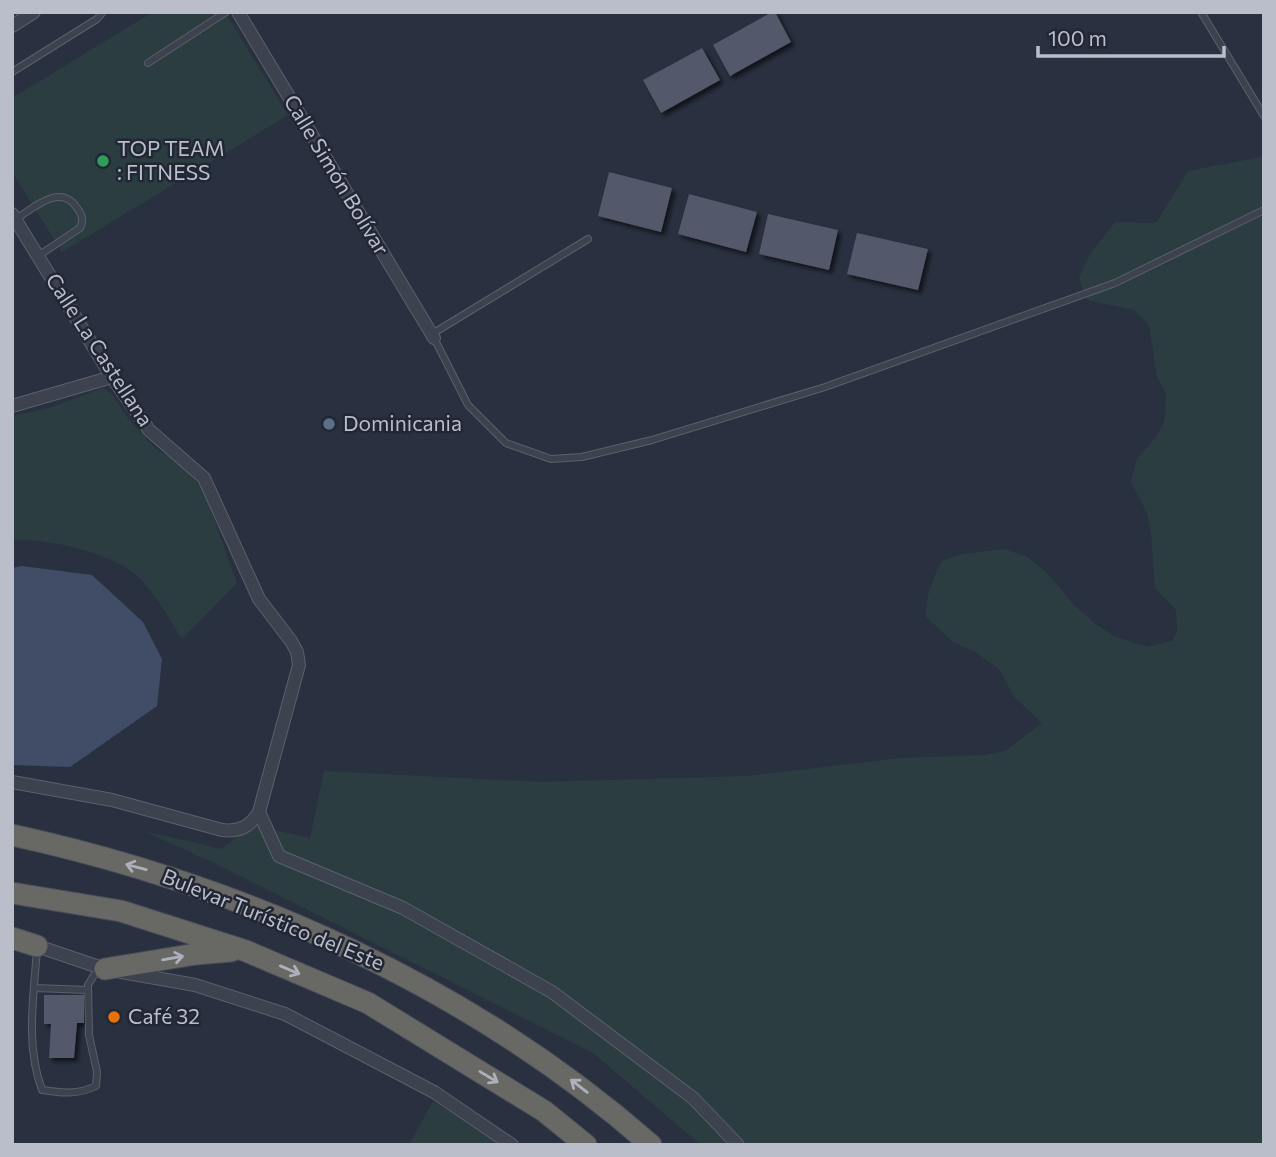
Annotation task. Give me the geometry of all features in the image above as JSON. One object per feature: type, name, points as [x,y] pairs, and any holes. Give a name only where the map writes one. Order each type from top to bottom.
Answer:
[{"type":"highway","name":"Bulevar Turístico del Este","points":[[12,835],[147,870],[214,893],[391,968],[484,1022],[569,1079],[621,1118],[651,1145]]},
{"type":"highway","name":"Bulevar Turístico del Este","points":[[12,893],[121,911],[246,951],[368,1003],[544,1111],[586,1145]]},
{"type":"highway","points":[[12,938],[37,946]]},
{"type":"highway","points":[[106,969],[196,954],[246,951]]},
{"type":"highway","points":[[621,1118],[668,1145]]},
{"type":"street","points":[[12,26],[34,12]]},
{"type":"street","name":"Calle Simón Bolívar","points":[[237,12],[433,336]]},
{"type":"street","name":"Calle La Castellana","points":[[14,217],[112,377],[149,430],[204,478],[259,599],[297,652],[297,678],[259,813]]},
{"type":"street","points":[[12,406],[112,377]]},
{"type":"street","points":[[12,782],[112,800],[222,830],[231,831],[248,826],[259,813],[279,856],[403,908],[552,992],[693,1098],[738,1145]]},
{"type":"street","points":[[37,946],[106,969],[195,985],[285,1014],[434,1092],[512,1145]]},
{"type":"lane","points":[[12,72],[97,19],[103,12]]},
{"type":"lane","points":[[148,63],[226,12]]},
{"type":"lane","points":[[1200,12],[1264,116]]},
{"type":"lane","points":[[14,217],[53,197],[66,198],[79,210],[83,224],[80,228],[38,256]]},
{"type":"lane","points":[[587,239],[433,336],[468,405],[506,443],[551,459],[582,457],[652,440],[825,387],[1115,283],[1264,210]]},
{"type":"lane","points":[[37,946],[32,1051],[35,1073],[42,1090],[68,1094],[84,1092],[96,1086],[97,1072],[89,1035],[88,985],[94,975],[106,969]]},
{"type":"lane","points":[[35,988],[88,990]]},
{"type":"shaded area","points":[[153,12],[225,12],[288,115],[62,252],[12,172],[12,98]]},
{"type":"shaded area","points":[[1264,158],[1264,1145],[701,1145],[593,1053],[210,861],[144,831],[222,849],[252,825],[310,838],[324,771],[540,782],[746,776],[901,758],[985,755],[1005,751],[1042,723],[1014,697],[1000,670],[974,651],[953,642],[926,617],[928,595],[935,575],[942,561],[961,554],[1004,549],[1028,557],[1050,576],[1074,605],[1116,637],[1148,647],[1172,641],[1177,632],[1176,610],[1155,588],[1147,513],[1131,482],[1137,459],[1156,437],[1165,420],[1166,393],[1157,377],[1149,325],[1134,310],[1087,300],[1079,278],[1090,254],[1115,222],[1156,223],[1188,171]]},
{"type":"shaded area","points":[[103,388],[112,394],[127,417],[155,448],[180,463],[204,491],[237,583],[182,639],[149,589],[124,566],[94,553],[59,544],[12,540],[12,416],[49,408]]},
{"type":"shaded area","points":[[433,1101],[505,1145],[409,1145]]},
{"type":"water","points":[[22,566],[92,575],[143,622],[162,659],[157,706],[70,767],[12,765],[12,568]]},
{"type":"building","points":[[775,12],[791,42],[730,76],[713,45]]},
{"type":"building","points":[[702,48],[720,80],[661,113],[643,80]]},
{"type":"building","points":[[609,172],[672,188],[661,232],[598,216]]},
{"type":"building","points":[[689,194],[757,212],[746,252],[678,234]]},
{"type":"building","points":[[768,214],[838,230],[829,270],[759,254]]},
{"type":"building","points":[[857,233],[928,249],[918,290],[847,274]]},
{"type":"building","points":[[44,995],[84,995],[84,1023],[77,1023],[74,1058],[49,1058],[51,1024],[44,1024]]},
{"type":"place","name":"TOP TEAM : FITNESS","points":[[103,161]]},
{"type":"place","name":"Dominicania","points":[[329,424]]},
{"type":"place","name":"Café 32","points":[[114,1017]]}]
